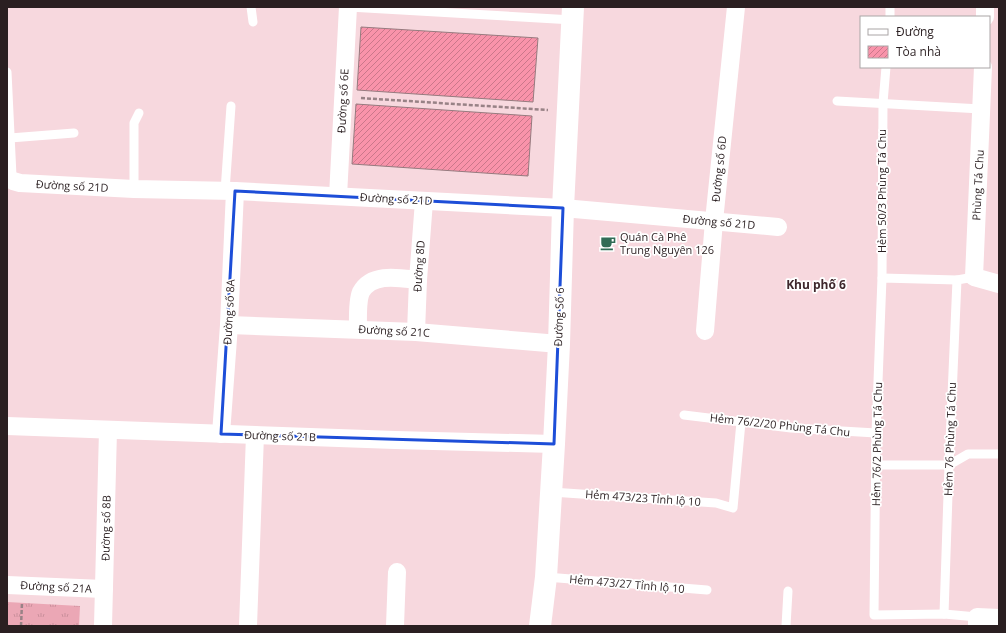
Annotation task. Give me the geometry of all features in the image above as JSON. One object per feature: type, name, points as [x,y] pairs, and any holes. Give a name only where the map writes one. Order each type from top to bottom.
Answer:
[{"type":"street","name":"Đường số 6E","points":[[338,196],[349,7]]},
{"type":"street","name":"Đường số 6D","points":[[705,331],[714,221],[736,7]]},
{"type":"street","name":"Đường Số 6","points":[[540,626],[546,577],[554,444],[563,208],[573,14]]},
{"type":"street","name":"Phùng Tá Chu","points":[[965,279],[981,109],[983,68]]},
{"type":"street","name":"Đường số 21D","points":[[13,180],[20,183],[134,189],[230,191],[563,208],[778,227]]},
{"type":"street","name":"Đường số 8A","points":[[221,434],[229,325],[230,191]]},
{"type":"street","name":"Đường 8D","points":[[416,332],[424,201]]},
{"type":"street","points":[[358,330],[359,301],[361,292],[367,285],[384,278],[418,280]]},
{"type":"street","points":[[965,279],[999,284]]},
{"type":"street","name":"Đường số 21C","points":[[229,325],[416,332],[559,344]]},
{"type":"street","name":"Đường số 21B","points":[[7,426],[395,440],[554,444]]},
{"type":"street","name":"Đường số 8B","points":[[103,626],[108,430]]},
{"type":"street","points":[[248,626],[255,435]]},
{"type":"street","points":[[395,626],[397,572]]},
{"type":"street","name":"Đường số 21A","points":[[7,585],[104,589]]},
{"type":"street","points":[[977,622],[999,618]]},
{"type":"lane","points":[[251,7],[253,22]]},
{"type":"lane","points":[[349,7],[573,14]]},
{"type":"lane","name":"Hẻm 50/3 Phùng Tá Chu","points":[[882,278],[883,103],[886,68]]},
{"type":"lane","points":[[7,72],[7,98],[13,180]]},
{"type":"lane","points":[[837,101],[981,109]]},
{"type":"lane","points":[[230,191],[231,106]]},
{"type":"lane","points":[[134,189],[134,124],[139,113]]},
{"type":"lane","points":[[10,138],[74,133]]},
{"type":"lane","points":[[882,278],[965,279]]},
{"type":"lane","name":"Hẻm 76/2 Phùng Tá Chu","points":[[882,278],[876,433],[874,615],[944,614]]},
{"type":"lane","name":"Hẻm 76 Phùng Tá Chu","points":[[944,614],[949,465],[965,279]]},
{"type":"lane","name":"Hẻm 76/2/20 Phùng Tá Chu","points":[[684,415],[791,428],[876,433]]},
{"type":"lane","name":"Hẻm 473/23 Tỉnh lộ 10","points":[[551,492],[716,503],[733,508],[741,422]]},
{"type":"lane","points":[[876,465],[949,465],[968,454],[999,454]]},
{"type":"lane","name":"Hẻm 473/27 Tỉnh lộ 10","points":[[546,577],[707,590]]},
{"type":"lane","points":[[786,626],[788,591]]},
{"type":"lane","points":[[944,614],[977,622]]},
{"type":"path","points":[[356,97],[548,110]]},
{"type":"highlighted area","points":[[235,191],[563,208],[554,444],[221,434]]},
{"type":"green space","points":[[7,602],[80,606],[79,626],[7,626]]},
{"type":"building","points":[[361,27],[538,38],[533,102],[357,90]]},
{"type":"building","points":[[356,104],[532,116],[528,176],[352,164]]},
{"type":"place","name":"Quán Cà Phê Trung Nguyên 126","points":[[608,243]]},
{"type":"district","name":"Khu phố 6","points":[[816,285]]}]
